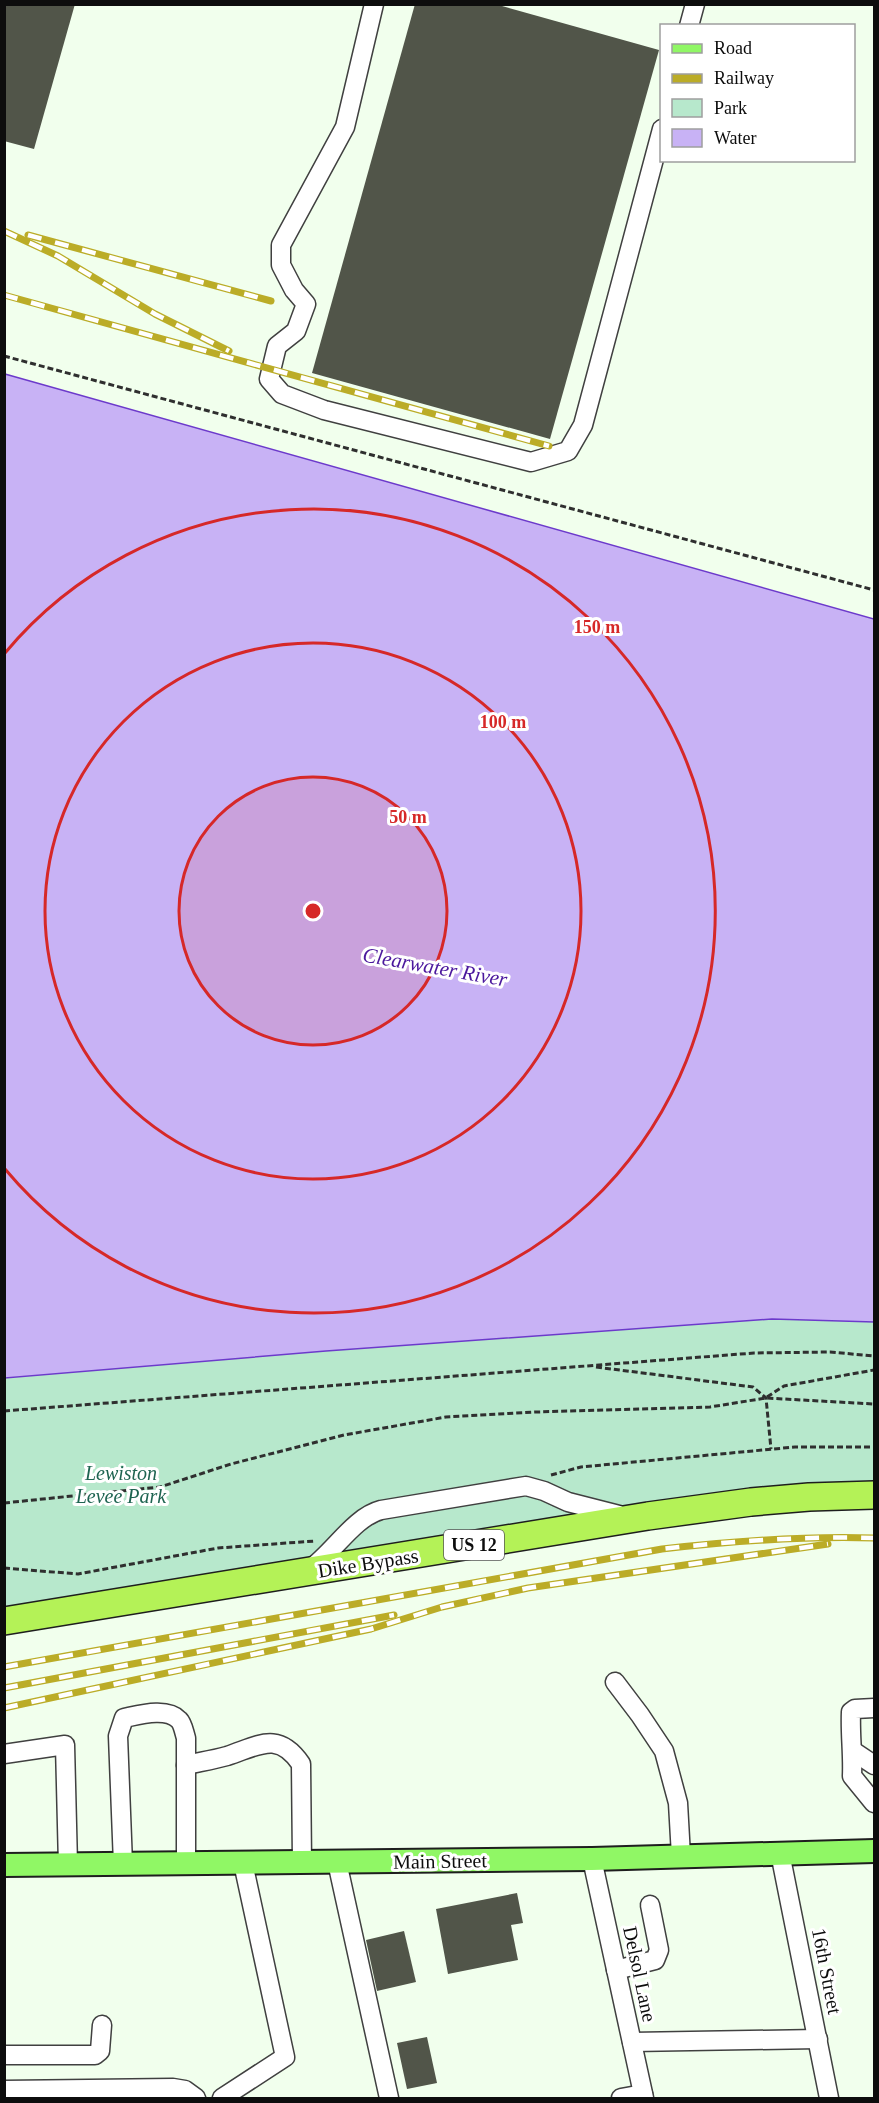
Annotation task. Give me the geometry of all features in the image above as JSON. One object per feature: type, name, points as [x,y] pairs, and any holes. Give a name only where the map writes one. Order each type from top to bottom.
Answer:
[{"type":"highway","name":"Dike Bypass","points":[[4,1621],[648,1516],[751,1502],[874,1495]]},
{"type":"main road","name":"Main Street","points":[[4,1865],[592,1859],[874,1851]]},
{"type":"street","points":[[374,4],[345,127],[281,245],[281,265],[294,290],[306,303],[296,331],[276,346],[269,379],[282,394],[324,410],[531,462],[568,451],[583,425],[660,136]]},
{"type":"street","points":[[690,24],[695,4]]},
{"type":"street","points":[[301,1574],[320,1562],[359,1521],[372,1512],[516,1487],[534,1488],[568,1502],[599,1511],[619,1515],[648,1516]]},
{"type":"street","points":[[615,1682],[664,1751],[678,1803],[681,1856]]},
{"type":"street","points":[[874,1708],[855,1709],[851,1712],[849,1736],[853,1751],[852,1776],[874,1803]]},
{"type":"street","points":[[123,1864],[118,1736],[124,1718],[144,1713],[171,1714],[181,1721],[186,1738],[186,1864]]},
{"type":"street","points":[[186,1765],[228,1755],[250,1746],[277,1744],[292,1751],[301,1764],[302,1862]]},
{"type":"street","points":[[4,1755],[65,1745],[68,1865]]},
{"type":"street","points":[[853,1751],[874,1765]]},
{"type":"street","name":"16th Street","points":[[780,1852],[829,2098]]},
{"type":"street","name":"Delsol Lane","points":[[592,1859],[644,2096]]},
{"type":"street","points":[[337,1862],[389,2098]]},
{"type":"street","points":[[222,2098],[285,2057],[243,1863]]},
{"type":"street","points":[[616,1970],[656,1960],[659,1950],[650,1905]]},
{"type":"street","points":[[4,2055],[95,2055],[100,2051],[102,2025]]},
{"type":"street","points":[[632,2042],[818,2039]]},
{"type":"street","points":[[4,2090],[173,2088],[185,2090],[196,2098]]},
{"type":"street","points":[[621,2098],[644,2096]]},
{"type":"path","points":[[4,356],[874,590]]},
{"type":"path","points":[[4,1411],[754,1353],[830,1352],[874,1356]]},
{"type":"path","points":[[588,1366],[753,1387],[766,1398],[771,1449]]},
{"type":"path","points":[[766,1398],[784,1386],[874,1370]]},
{"type":"path","points":[[4,1503],[160,1487],[231,1464],[344,1435],[446,1417],[710,1407],[766,1398],[874,1404]]},
{"type":"path","points":[[534,1488],[544,1477],[580,1467],[771,1449],[874,1446]]},
{"type":"path","points":[[4,1568],[78,1574],[218,1548],[342,1540]]},
{"type":"green space","name":"Lewiston Levee Park","points":[[772,1319],[874,1322],[874,1495],[5,1621],[5,1378],[326,1351]]},
{"type":"water","name":"Clearwater River","points":[[5,374],[874,619],[874,1322],[772,1319],[326,1351],[5,1378]]},
{"type":"building","points":[[4,4],[75,4],[34,149],[4,141]]},
{"type":"building","points":[[415,4],[495,4],[659,50],[550,439],[312,373]]},
{"type":"building","points":[[517,1893],[523,1923],[511,1925],[518,1960],[448,1974],[436,1909]]},
{"type":"building","points":[[404,1931],[416,1982],[377,1991],[366,1940]]},
{"type":"building","points":[[427,2037],[437,2083],[407,2089],[397,2043]]},
{"type":"railway","points":[[4,231],[58,256],[155,314],[229,351]]},
{"type":"railway","points":[[28,235],[271,301]]},
{"type":"railway","points":[[4,295],[549,446]]},
{"type":"railway","points":[[4,1667],[662,1549],[768,1540],[874,1538]]},
{"type":"railway","points":[[4,1708],[371,1629],[442,1607],[528,1588],[828,1544]]},
{"type":"railway","points":[[4,1688],[394,1615]]}]
